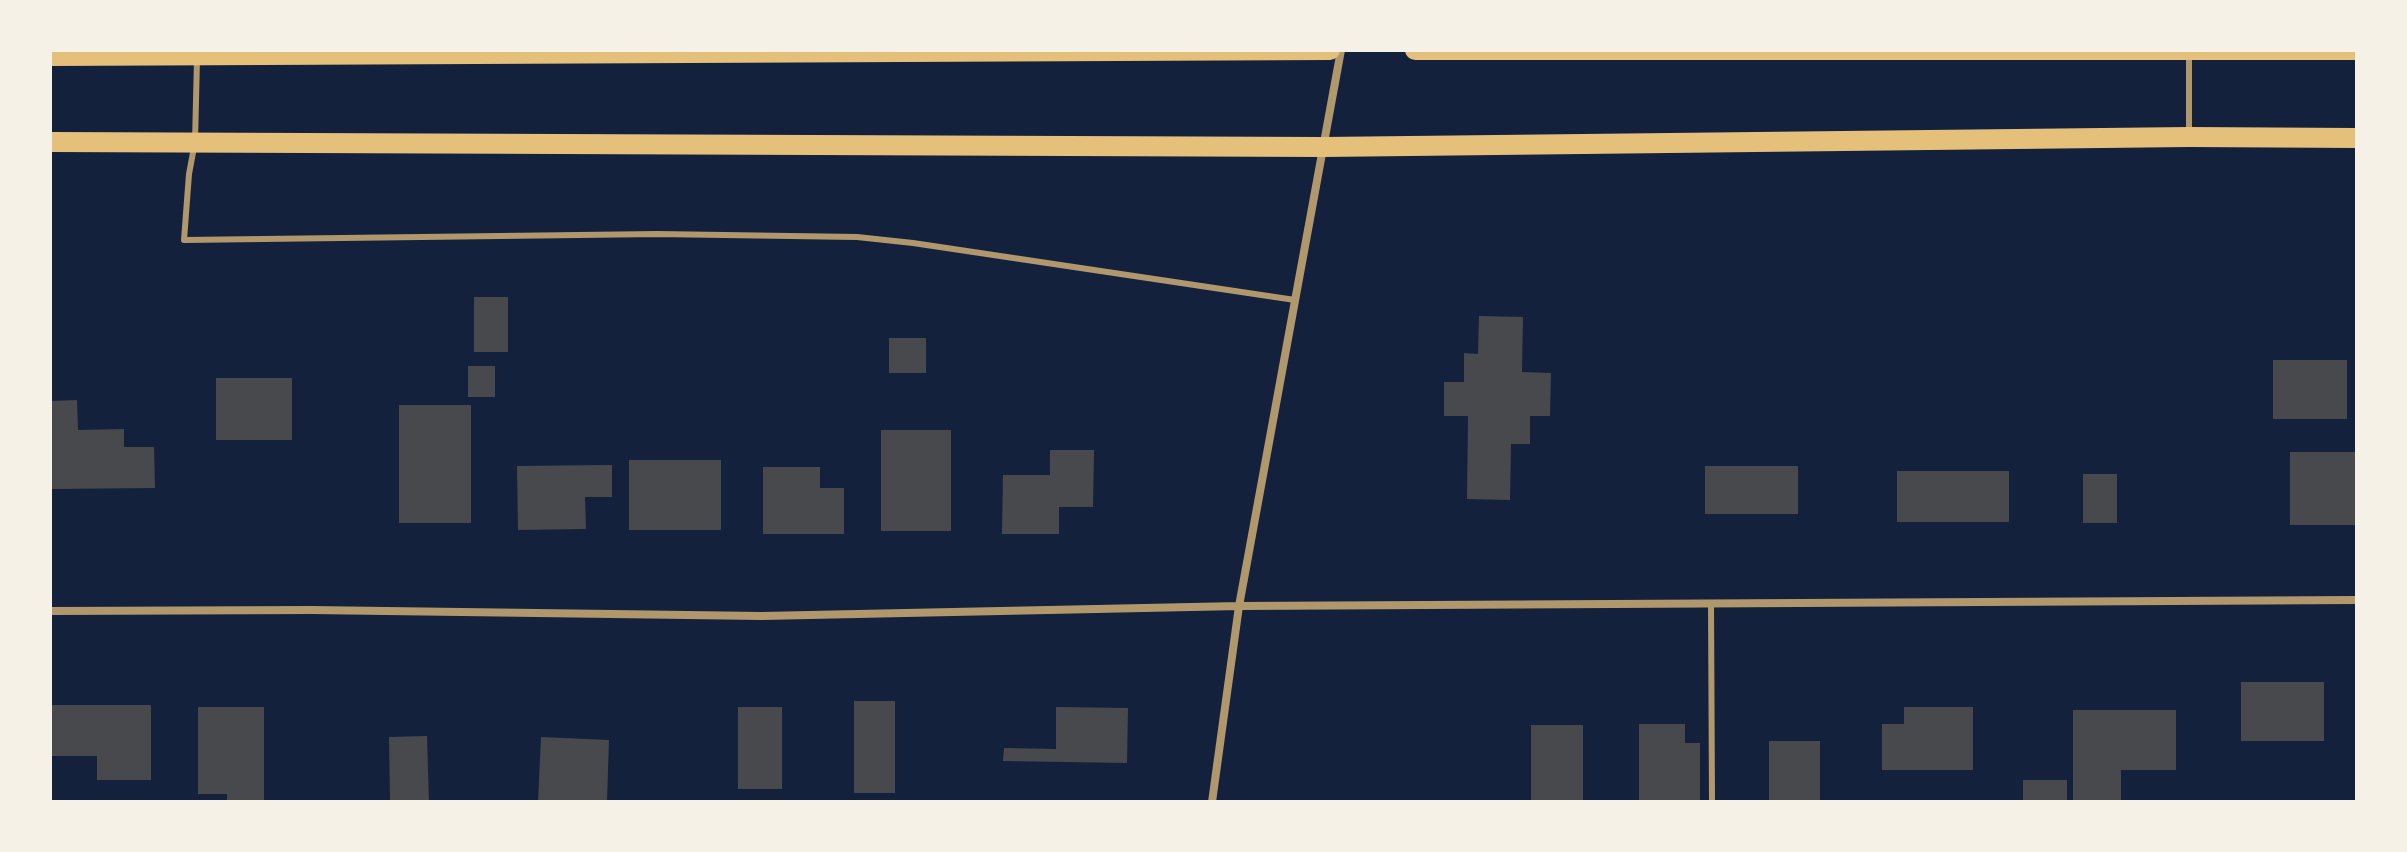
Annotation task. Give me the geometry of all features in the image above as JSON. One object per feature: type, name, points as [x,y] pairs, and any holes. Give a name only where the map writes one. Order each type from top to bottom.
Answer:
[{"type":"main road","points":[[50,56],[1330,50]]},
{"type":"main road","points":[[1415,50],[2357,50]]},
{"type":"main road","points":[[50,142],[1323,147],[2189,137],[2357,138]]},
{"type":"street","points":[[1212,802],[1239,606],[1341,50]]},
{"type":"street","points":[[50,611],[311,610],[762,616],[1239,606],[2357,600]]},
{"type":"lane","points":[[2189,51],[2189,137]]},
{"type":"lane","points":[[197,55],[195,142],[184,240],[657,234],[857,237],[1295,300]]},
{"type":"lane","points":[[1711,603],[1712,802]]},
{"type":"building","points":[[474,297],[508,297],[508,352],[474,352]]},
{"type":"building","points":[[1479,316],[1523,317],[1522,372],[1551,373],[1550,416],[1530,416],[1530,444],[1511,444],[1510,500],[1467,499],[1468,416],[1444,416],[1444,382],[1464,382],[1464,353],[1478,354]]},
{"type":"building","points":[[889,338],[926,338],[926,373],[889,373]]},
{"type":"building","points":[[2273,360],[2347,360],[2347,419],[2273,419]]},
{"type":"building","points":[[468,366],[495,366],[495,397],[468,397]]},
{"type":"building","points":[[216,378],[292,378],[292,440],[216,440]]},
{"type":"building","points":[[77,400],[78,430],[124,429],[124,447],[154,447],[155,488],[50,489],[50,401]]},
{"type":"building","points":[[399,405],[471,405],[471,523],[399,523]]},
{"type":"building","points":[[881,430],[951,430],[951,531],[881,531]]},
{"type":"building","points":[[1050,450],[1094,450],[1093,507],[1059,507],[1059,534],[1002,534],[1003,475],[1050,475]]},
{"type":"building","points":[[2290,452],[2355,452],[2355,525],[2290,525]]},
{"type":"building","points":[[629,460],[721,460],[721,530],[629,530]]},
{"type":"building","points":[[612,465],[612,497],[585,497],[586,529],[518,530],[517,466]]},
{"type":"building","points":[[1705,466],[1798,466],[1798,514],[1705,514]]},
{"type":"building","points":[[763,467],[820,467],[820,488],[844,488],[844,534],[763,534]]},
{"type":"building","points":[[1897,471],[2009,471],[2009,522],[1897,522]]},
{"type":"building","points":[[2083,474],[2117,474],[2117,523],[2083,523]]},
{"type":"building","points":[[2241,682],[2324,682],[2324,741],[2241,741]]},
{"type":"building","points":[[854,701],[895,701],[895,793],[854,793]]},
{"type":"building","points":[[50,705],[151,705],[151,780],[97,780],[97,756],[50,756]]},
{"type":"building","points":[[198,707],[264,707],[264,802],[227,802],[227,794],[198,794]]},
{"type":"building","points":[[738,707],[782,707],[782,789],[738,789]]},
{"type":"building","points":[[1056,707],[1128,708],[1127,763],[1003,761],[1004,748],[1056,749]]},
{"type":"building","points":[[1904,707],[1973,707],[1973,770],[1882,770],[1882,724],[1904,724]]},
{"type":"building","points":[[2073,710],[2176,710],[2176,770],[2121,770],[2121,802],[2073,802]]},
{"type":"building","points":[[1639,724],[1685,724],[1685,743],[1700,743],[1700,800],[1639,802]]},
{"type":"building","points":[[1531,725],[1583,725],[1583,800],[1531,800]]},
{"type":"building","points":[[427,736],[429,802],[390,802],[389,737]]},
{"type":"building","points":[[541,737],[609,740],[607,802],[538,802]]},
{"type":"building","points":[[1769,741],[1820,741],[1820,802],[1769,802]]},
{"type":"building","points":[[2023,780],[2067,780],[2067,802],[2023,802]]}]
